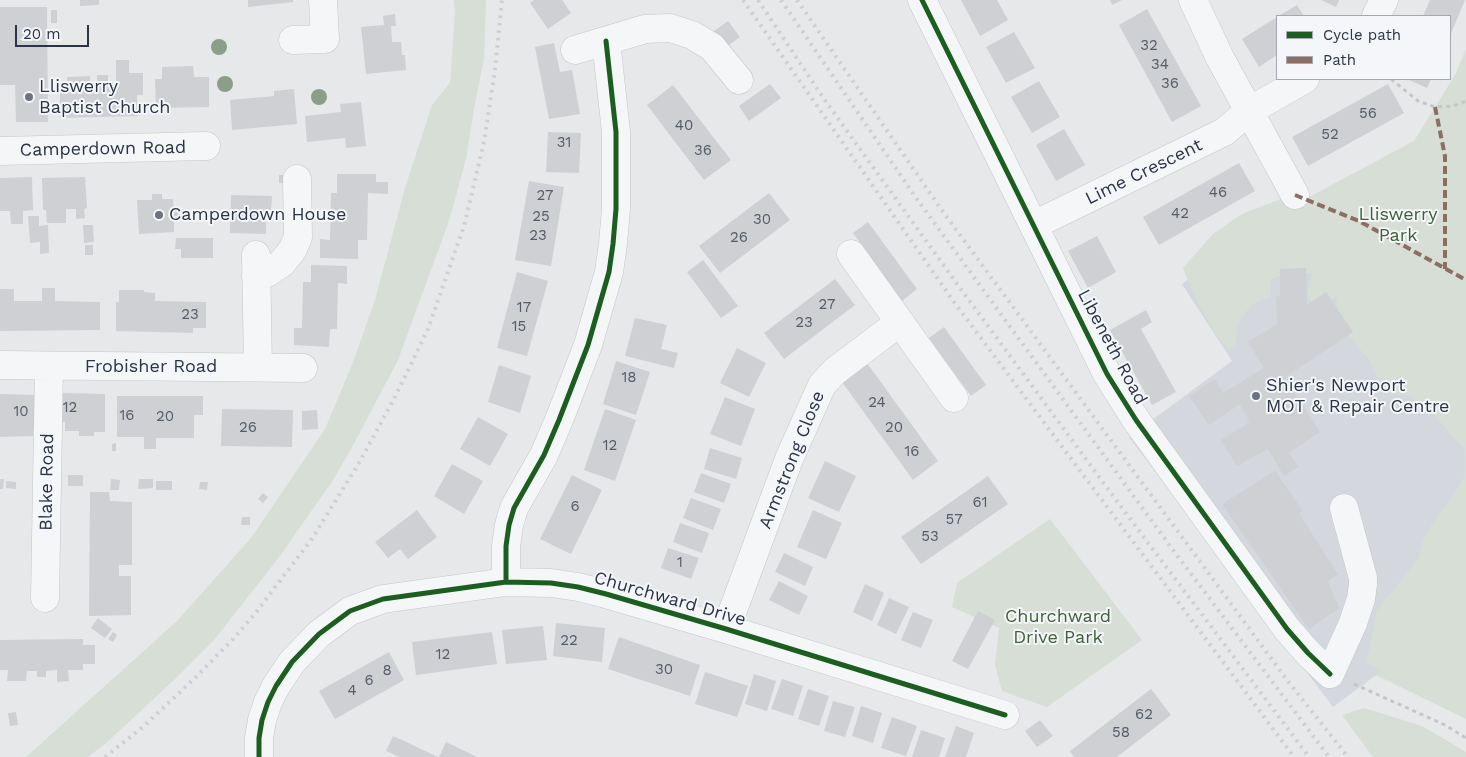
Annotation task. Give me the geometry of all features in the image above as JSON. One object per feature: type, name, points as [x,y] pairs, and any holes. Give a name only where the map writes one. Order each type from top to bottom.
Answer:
[{"type":"street","points":[[293,40],[325,39],[323,0]]},
{"type":"street","name":"Libeneth Road","points":[[922,0],[1107,374],[1136,420],[1287,629],[1330,674]]},
{"type":"street","points":[[1193,0],[1220,58],[1295,195]]},
{"type":"street","points":[[1376,15],[1384,0]]},
{"type":"street","points":[[575,50],[645,29],[670,28],[692,35],[712,47],[739,80]]},
{"type":"street","points":[[506,582],[506,546],[509,524],[514,508],[544,454],[559,420],[588,345],[609,272],[616,209],[616,132],[606,42]]},
{"type":"street","name":"Lime Crescent","points":[[1034,225],[1224,132],[1249,111],[1303,80]]},
{"type":"street","name":"Camperdown Road","points":[[0,151],[206,146]]},
{"type":"street","points":[[258,367],[256,265],[267,273],[282,263],[293,249],[298,237],[297,179]]},
{"type":"street","points":[[851,254],[954,398]]},
{"type":"street","name":"Armstrong Close","points":[[726,628],[789,459],[822,385],[834,371],[900,322]]},
{"type":"street","name":"Frobisher Road","points":[[0,365],[302,368]]},
{"type":"street","name":"Blake Road","points":[[45,598],[49,366]]},
{"type":"street","points":[[1330,674],[1353,623],[1363,584],[1344,508]]},
{"type":"street","name":"Churchward Drive","points":[[259,757],[259,738],[262,720],[276,686],[292,662],[319,634],[350,612],[383,599],[506,582],[551,583],[578,587],[726,628],[1006,715]]},
{"type":"path","points":[[1392,80],[1418,101],[1435,107],[1453,106],[1466,101]]},
{"type":"path","points":[[1330,674],[1445,726],[1466,738]]},
{"type":"shaded area","points":[[1287,209],[1466,388],[1466,585],[1434,632],[1333,707],[1129,437],[1232,361],[1182,284]]},
{"type":"green space","points":[[454,0],[486,0],[484,59],[466,159],[449,221],[398,360],[350,451],[333,480],[280,556],[214,640],[175,679],[106,743],[88,757],[26,757],[177,621],[251,538],[325,429],[352,365],[375,300],[405,188],[432,105],[450,83],[455,13]]},
{"type":"green space","name":"Lliswerry Park","points":[[1466,49],[1466,719],[1376,675],[1380,671],[1366,661],[1376,611],[1418,559],[1424,538],[1465,475],[1465,451],[1431,411],[1408,395],[1392,394],[1384,389],[1369,360],[1339,321],[1336,296],[1328,305],[1315,308],[1307,294],[1312,273],[1285,274],[1271,279],[1270,297],[1251,305],[1237,325],[1236,346],[1229,350],[1215,334],[1193,293],[1183,268],[1213,234],[1242,214],[1283,198],[1296,204],[1414,141],[1455,75]]},
{"type":"green space","name":"Churchward Drive Park","points":[[1050,519],[1142,640],[1047,707],[1002,691],[995,665],[999,628],[952,607],[957,583]]},
{"type":"green space","points":[[1364,708],[1422,726],[1466,752],[1466,757],[1373,757],[1342,715]]},
{"type":"building","points":[[80,0],[99,0],[99,5],[80,6]]},
{"type":"building","points":[[248,0],[293,0],[293,2],[248,7]]},
{"type":"building","points":[[534,0],[562,0],[571,13],[548,29],[530,3]]},
{"type":"building","points":[[961,0],[997,0],[1008,20],[980,36]]},
{"type":"building","points":[[1110,0],[1122,0],[1112,5]]},
{"type":"building","points":[[1321,0],[1339,0],[1336,7]]},
{"type":"building","points":[[1430,0],[1465,0],[1451,34],[1451,15],[1423,15]]},
{"type":"building","points":[[1297,5],[1303,15],[1280,15]]},
{"type":"building","points":[[0,7],[47,7],[48,122],[16,122],[15,85],[0,85]]},
{"type":"building","points":[[1147,9],[1201,106],[1172,122],[1119,25]]},
{"type":"building","points":[[51,10],[57,10],[57,23],[51,23]]},
{"type":"building","points":[[395,14],[396,26],[391,26],[392,42],[401,42],[402,55],[405,55],[406,70],[366,74],[361,27],[384,25],[383,16]]},
{"type":"building","points":[[1276,18],[1276,56],[1259,67],[1242,39]]},
{"type":"building","points":[[728,21],[740,37],[723,49],[711,33]]},
{"type":"building","points":[[1014,32],[1035,68],[1006,83],[986,47]]},
{"type":"building","points":[[554,43],[560,72],[572,70],[580,114],[549,119],[535,47]]},
{"type":"building","points":[[116,60],[129,60],[129,73],[143,73],[143,95],[137,95],[138,116],[60,118],[60,88],[68,88],[67,77],[90,76],[90,86],[97,87],[97,75],[108,75],[108,87],[116,86]]},
{"type":"building","points":[[193,66],[194,77],[209,77],[209,107],[156,108],[155,79],[162,79],[162,67]]},
{"type":"building","points":[[1409,80],[1431,80],[1427,88]]},
{"type":"building","points":[[1039,81],[1060,117],[1032,133],[1011,97]]},
{"type":"building","points":[[770,84],[781,98],[749,121],[739,106]]},
{"type":"building","points":[[1388,84],[1404,113],[1308,166],[1292,137]]},
{"type":"building","points":[[673,85],[731,160],[704,180],[647,105]]},
{"type":"building","points":[[294,89],[297,124],[232,130],[230,100],[274,96],[274,91]]},
{"type":"building","points":[[361,102],[366,146],[346,148],[345,138],[307,142],[305,116],[341,112],[340,104]]},
{"type":"building","points":[[1064,129],[1085,165],[1056,181],[1036,145]]},
{"type":"building","points":[[548,132],[581,133],[579,173],[546,172]]},
{"type":"building","points":[[1239,163],[1255,191],[1159,245],[1143,217]]},
{"type":"building","points":[[337,174],[376,174],[376,182],[388,182],[388,194],[368,193],[367,240],[358,240],[358,259],[320,258],[320,239],[330,240],[331,193],[337,193]]},
{"type":"building","points":[[279,175],[286,175],[285,183],[279,183]]},
{"type":"building","points":[[32,177],[33,210],[23,211],[23,224],[11,224],[10,211],[0,211],[0,178]]},
{"type":"building","points":[[85,177],[87,208],[84,209],[85,218],[76,219],[76,209],[66,209],[66,223],[47,223],[46,210],[43,210],[42,178]]},
{"type":"building","points":[[529,181],[564,187],[551,266],[515,260]]},
{"type":"building","points":[[769,193],[790,220],[720,273],[699,246]]},
{"type":"building","name":"Camperdown House","points":[[152,194],[162,194],[162,199],[173,199],[174,211],[179,211],[180,219],[174,220],[174,232],[139,234],[137,200],[152,200]]},
{"type":"building","points":[[231,195],[272,196],[271,210],[266,210],[266,234],[230,233]]},
{"type":"building","points":[[28,216],[39,216],[39,226],[48,225],[49,253],[40,254],[40,242],[30,243]]},
{"type":"building","points":[[868,222],[917,289],[902,301],[853,233]]},
{"type":"building","points":[[83,225],[93,225],[94,242],[84,243]]},
{"type":"building","points":[[1097,236],[1116,272],[1088,288],[1068,251]]},
{"type":"building","points":[[176,238],[213,238],[213,258],[181,258],[181,249],[175,249]]},
{"type":"building","points":[[85,245],[93,245],[93,255],[85,255]]},
{"type":"building","points":[[703,260],[738,306],[721,318],[687,272]]},
{"type":"building","points":[[311,265],[347,266],[347,284],[338,283],[337,329],[330,329],[329,347],[294,345],[294,328],[302,328],[303,282],[311,282]]},
{"type":"building","points":[[1306,268],[1307,305],[1326,292],[1353,332],[1285,377],[1320,432],[1289,453],[1298,467],[1284,476],[1268,449],[1237,466],[1221,440],[1250,422],[1240,404],[1209,425],[1189,396],[1215,379],[1223,393],[1264,368],[1248,342],[1277,324],[1276,296],[1280,297],[1280,269]]},
{"type":"building","points":[[517,272],[548,281],[527,356],[497,348]]},
{"type":"building","points":[[835,279],[855,305],[784,359],[764,333]]},
{"type":"building","points":[[42,288],[55,288],[55,301],[100,302],[100,330],[0,331],[0,289],[14,289],[14,301],[42,301]]},
{"type":"building","points":[[119,290],[144,290],[144,292],[155,293],[155,301],[206,302],[206,328],[193,328],[193,333],[116,331],[116,302],[119,302]]},
{"type":"building","points":[[1146,310],[1152,322],[1141,329],[1176,392],[1152,405],[1110,330]]},
{"type":"building","points":[[635,318],[667,325],[661,349],[678,353],[674,368],[625,356]]},
{"type":"building","points":[[944,327],[986,385],[971,396],[929,338]]},
{"type":"building","points":[[737,348],[766,363],[749,397],[720,383]]},
{"type":"building","points":[[616,361],[650,372],[636,415],[603,404]]},
{"type":"building","points":[[867,363],[938,461],[913,480],[842,382]]},
{"type":"building","points":[[499,365],[531,376],[520,413],[488,402]]},
{"type":"building","points":[[63,393],[105,394],[105,432],[94,432],[94,436],[79,436],[79,431],[65,431],[65,422],[54,422],[54,395],[63,395]]},
{"type":"building","points":[[0,394],[36,395],[36,429],[33,429],[33,436],[0,437]]},
{"type":"building","points":[[117,396],[203,396],[203,415],[194,415],[194,438],[156,438],[156,449],[144,449],[144,437],[117,437]]},
{"type":"building","points":[[725,397],[755,409],[741,446],[710,434]]},
{"type":"building","points":[[222,409],[293,410],[292,447],[221,446]]},
{"type":"building","points":[[605,409],[636,420],[615,481],[584,470]]},
{"type":"building","points":[[317,410],[318,429],[302,430],[302,411]]},
{"type":"building","points":[[478,417],[508,434],[490,466],[460,449]]},
{"type":"building","points":[[116,443],[116,451],[112,451],[112,444]]},
{"type":"building","points":[[710,448],[742,458],[736,479],[704,469]]},
{"type":"building","points":[[825,461],[856,476],[839,512],[808,498]]},
{"type":"building","points":[[452,464],[483,481],[464,514],[434,496]]},
{"type":"building","points":[[1275,471],[1302,510],[1299,514],[1338,574],[1328,581],[1339,608],[1309,629],[1222,504]]},
{"type":"building","points":[[701,473],[731,484],[724,503],[694,492]]},
{"type":"building","points":[[68,475],[83,475],[83,486],[68,486]]},
{"type":"building","points":[[572,475],[602,490],[571,554],[540,539]]},
{"type":"building","points":[[988,476],[1008,504],[921,564],[901,537]]},
{"type":"building","points":[[0,479],[4,479],[3,489],[0,489]]},
{"type":"building","points":[[111,479],[120,480],[119,490],[110,490]]},
{"type":"building","points":[[139,479],[153,479],[153,488],[138,489]]},
{"type":"building","points":[[6,481],[16,482],[16,489],[6,488]]},
{"type":"building","points":[[156,481],[172,481],[172,490],[156,490]]},
{"type":"building","points":[[200,482],[208,482],[207,490],[199,489]]},
{"type":"building","points":[[90,492],[109,492],[110,501],[132,502],[132,565],[119,565],[119,576],[131,576],[131,615],[89,616]]},
{"type":"building","points":[[263,493],[268,497],[263,503],[258,499]]},
{"type":"building","points":[[691,498],[721,509],[713,530],[683,518]]},
{"type":"building","points":[[417,510],[437,537],[408,559],[400,549],[388,558],[375,542]]},
{"type":"building","points":[[813,510],[842,523],[826,559],[797,547]]},
{"type":"building","points":[[242,517],[250,517],[250,525],[241,525]]},
{"type":"building","points":[[680,523],[709,533],[702,553],[673,542]]},
{"type":"building","points":[[668,548],[699,558],[691,579],[661,568]]},
{"type":"building","points":[[784,553],[813,567],[805,586],[775,572]]},
{"type":"building","points":[[779,581],[808,596],[799,615],[769,600]]},
{"type":"building","points":[[865,584],[884,593],[872,621],[853,612]]},
{"type":"building","points":[[889,598],[909,607],[896,634],[877,625]]},
{"type":"building","points":[[978,611],[995,620],[968,669],[952,661]]},
{"type":"building","points":[[913,612],[933,620],[921,648],[901,640]]},
{"type":"building","points":[[98,618],[112,629],[105,638],[91,628]]},
{"type":"building","points":[[556,623],[605,628],[602,662],[553,656]]},
{"type":"building","points":[[543,626],[547,660],[506,664],[502,630]]},
{"type":"building","points":[[113,632],[117,635],[113,642],[108,639]]},
{"type":"building","points":[[492,632],[497,664],[416,675],[412,642]]},
{"type":"building","points":[[619,637],[700,665],[690,696],[608,669]]},
{"type":"building","points":[[83,639],[83,645],[95,645],[95,664],[83,664],[83,670],[68,670],[69,681],[57,682],[57,670],[46,671],[46,677],[37,677],[37,671],[27,671],[26,681],[7,681],[8,670],[0,670],[0,640]]},
{"type":"building","points":[[389,652],[404,680],[335,719],[319,691]]},
{"type":"building","points":[[705,672],[748,686],[737,717],[695,704]]},
{"type":"building","points":[[754,674],[776,681],[767,711],[745,704]]},
{"type":"building","points":[[782,679],[803,686],[793,716],[771,709]]},
{"type":"building","points":[[808,689],[829,696],[819,726],[798,719]]},
{"type":"building","points":[[1151,689],[1171,715],[1117,757],[1074,757],[1070,751]]},
{"type":"building","points":[[833,701],[855,707],[845,737],[824,731]]},
{"type":"building","points":[[861,706],[882,713],[873,743],[852,736]]},
{"type":"building","points":[[16,712],[18,725],[10,726],[8,713]]},
{"type":"building","points":[[892,717],[917,726],[906,756],[881,748]]},
{"type":"building","points":[[1040,720],[1053,736],[1037,747],[1025,731]]},
{"type":"building","points":[[956,726],[974,733],[966,757],[945,757]]},
{"type":"building","points":[[921,730],[945,738],[939,757],[912,757]]},
{"type":"building","points":[[393,736],[438,757],[399,757],[386,751]]},
{"type":"building","points":[[446,742],[477,757],[439,757]]},
{"type":"railway","points":[[105,757],[143,727],[197,676],[254,615],[311,540],[359,463],[396,395],[428,329],[464,226],[484,142],[495,70],[502,0]]},
{"type":"railway","points":[[743,0],[954,302],[1294,757]]},
{"type":"railway","points":[[758,0],[824,99],[960,288],[1309,757]]},
{"type":"railway","points":[[781,0],[914,195],[1173,550],[1329,757]]},
{"type":"railway","points":[[797,0],[941,209],[1287,680],[1348,757]]},
{"type":"marked path","points":[[1435,107],[1445,156],[1445,269]]},
{"type":"marked path","points":[[1295,195],[1359,221],[1466,280]]},
{"type":"cycle path","points":[[922,0],[1107,374],[1136,420],[1287,629],[1330,674]]},
{"type":"cycle path","points":[[506,582],[506,546],[514,508],[544,455],[559,420],[588,345],[609,272],[616,209],[616,132],[606,41]]},
{"type":"cycle path","points":[[259,757],[259,738],[262,720],[276,686],[292,662],[319,634],[350,611],[383,599],[506,582],[551,583],[606,594],[1005,715]]},
{"type":"place","name":"Lliswerry Baptist Church","points":[[29,97]]},
{"type":"place","name":"Camperdown House","points":[[159,215]]},
{"type":"place","name":"Shier's Newport MOT & Repair Centre","points":[[1256,396]]}]
